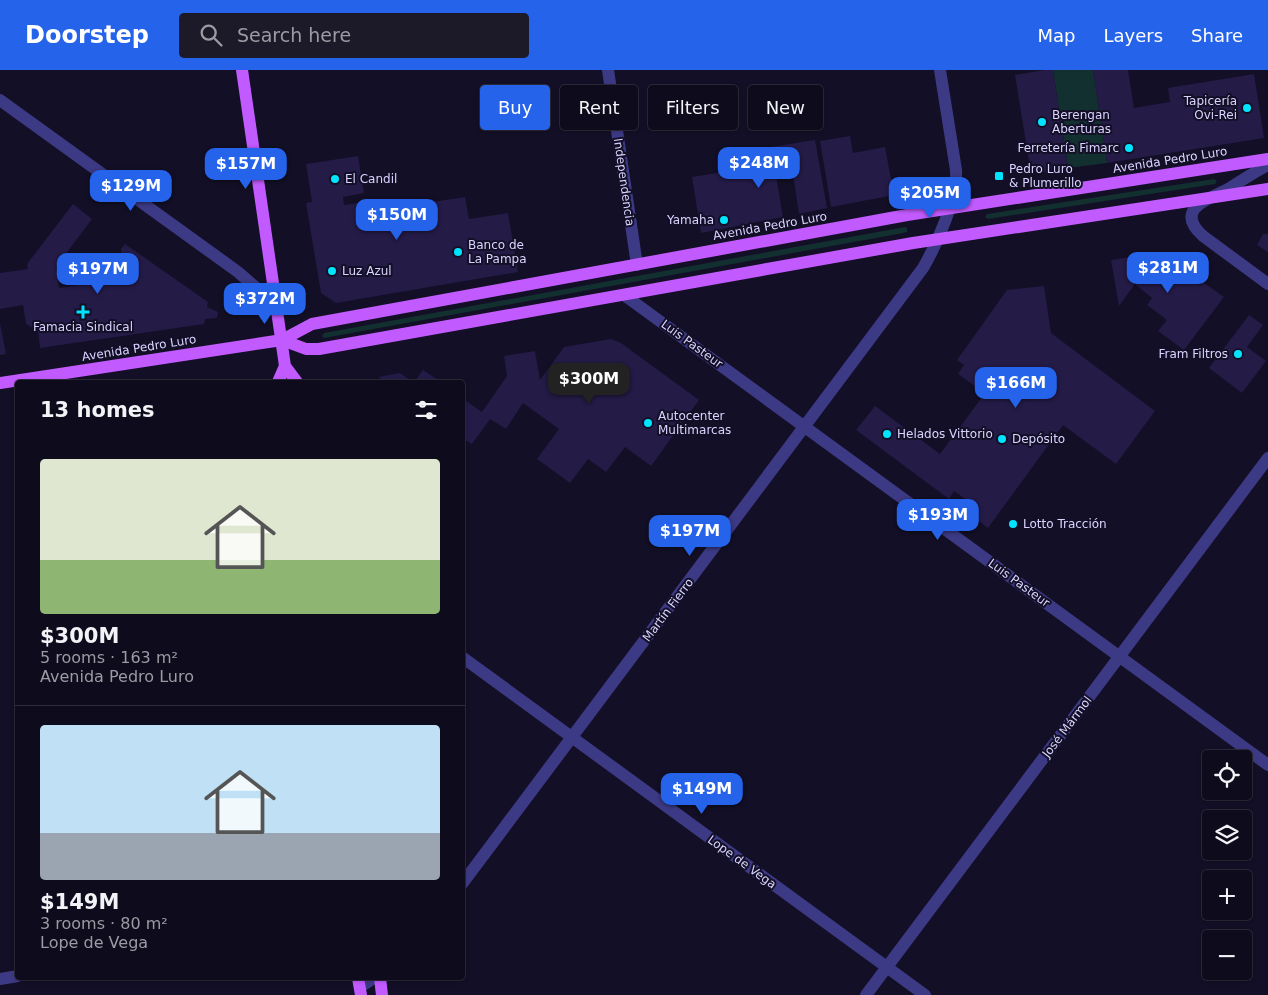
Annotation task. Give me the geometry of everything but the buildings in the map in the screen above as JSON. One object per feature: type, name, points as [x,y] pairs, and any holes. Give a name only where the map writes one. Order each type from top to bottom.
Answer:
[{"type":"main road","points":[[242,70],[282,340],[285,366],[279,380]]},
{"type":"main road","name":"Avenida Pedro Luro","points":[[20,380],[282,340],[312,324],[949,208],[1268,159]]},
{"type":"main road","name":"Avenida Pedro Luro","points":[[282,340],[306,349],[319,349],[936,240],[1268,189]]},
{"type":"main road","points":[[285,366],[296,380]]},
{"type":"main road","name":"Avenida Pedro Luro","points":[[0,383],[15,381]]},
{"type":"main road","points":[[380,980],[382,995]]},
{"type":"street","name":"Independencia","points":[[608,70],[637,265]]},
{"type":"street","name":"Martín Fierro","points":[[465,880],[918,276],[936,240],[955,190],[956,175],[940,70]]},
{"type":"street","points":[[0,100],[238,272],[276,306]]},
{"type":"street","points":[[1268,164],[1226,190],[1204,199],[1193,212],[1193,223],[1199,232],[1268,284]]},
{"type":"street","name":"Luis Pasteur","points":[[624,295],[1268,765]]},
{"type":"street","name":"José Mármol","points":[[866,995],[1268,458]]},
{"type":"street","name":"Lope de Vega","points":[[465,659],[925,995]]},
{"type":"street","points":[[0,979],[15,976]]},
{"type":"street","points":[[360,987],[371,980]]},
{"type":"green space","points":[[1053,70],[1093,70],[1107,163],[1068,168]]},
{"type":"green space","points":[[1214,179],[1217,181],[1215,184],[988,219],[985,217],[987,214]]},
{"type":"green space","points":[[905,227],[907,232],[898,234],[324,338],[322,336],[324,333]]},
{"type":"place","name":"Tapicería Ovi-Rei","points":[[1247,108]]},
{"type":"place","name":"Berengan Aberturas","points":[[1042,122]]},
{"type":"place","name":"Ferretería Fimarc","points":[[1129,148]]},
{"type":"place","name":"Pedro Luro & Plumerillo","points":[[999,176]]},
{"type":"place","name":"El Candil","points":[[335,179]]},
{"type":"place","name":"Yamaha","points":[[724,220]]},
{"type":"place","name":"Banco de La Pampa","points":[[458,252]]},
{"type":"place","name":"Luz Azul","points":[[332,271]]},
{"type":"place","name":"Famacia Sindical","points":[[83,312]]},
{"type":"place","name":"Fram Filtros","points":[[1238,354]]},
{"type":"place","name":"Autocenter Multimarcas","points":[[648,423]]},
{"type":"place","name":"Helados Vittorio","points":[[887,434]]},
{"type":"place","name":"Depósito","points":[[1002,439]]},
{"type":"place","name":"Lotto Tracción","points":[[1013,524]]}]
